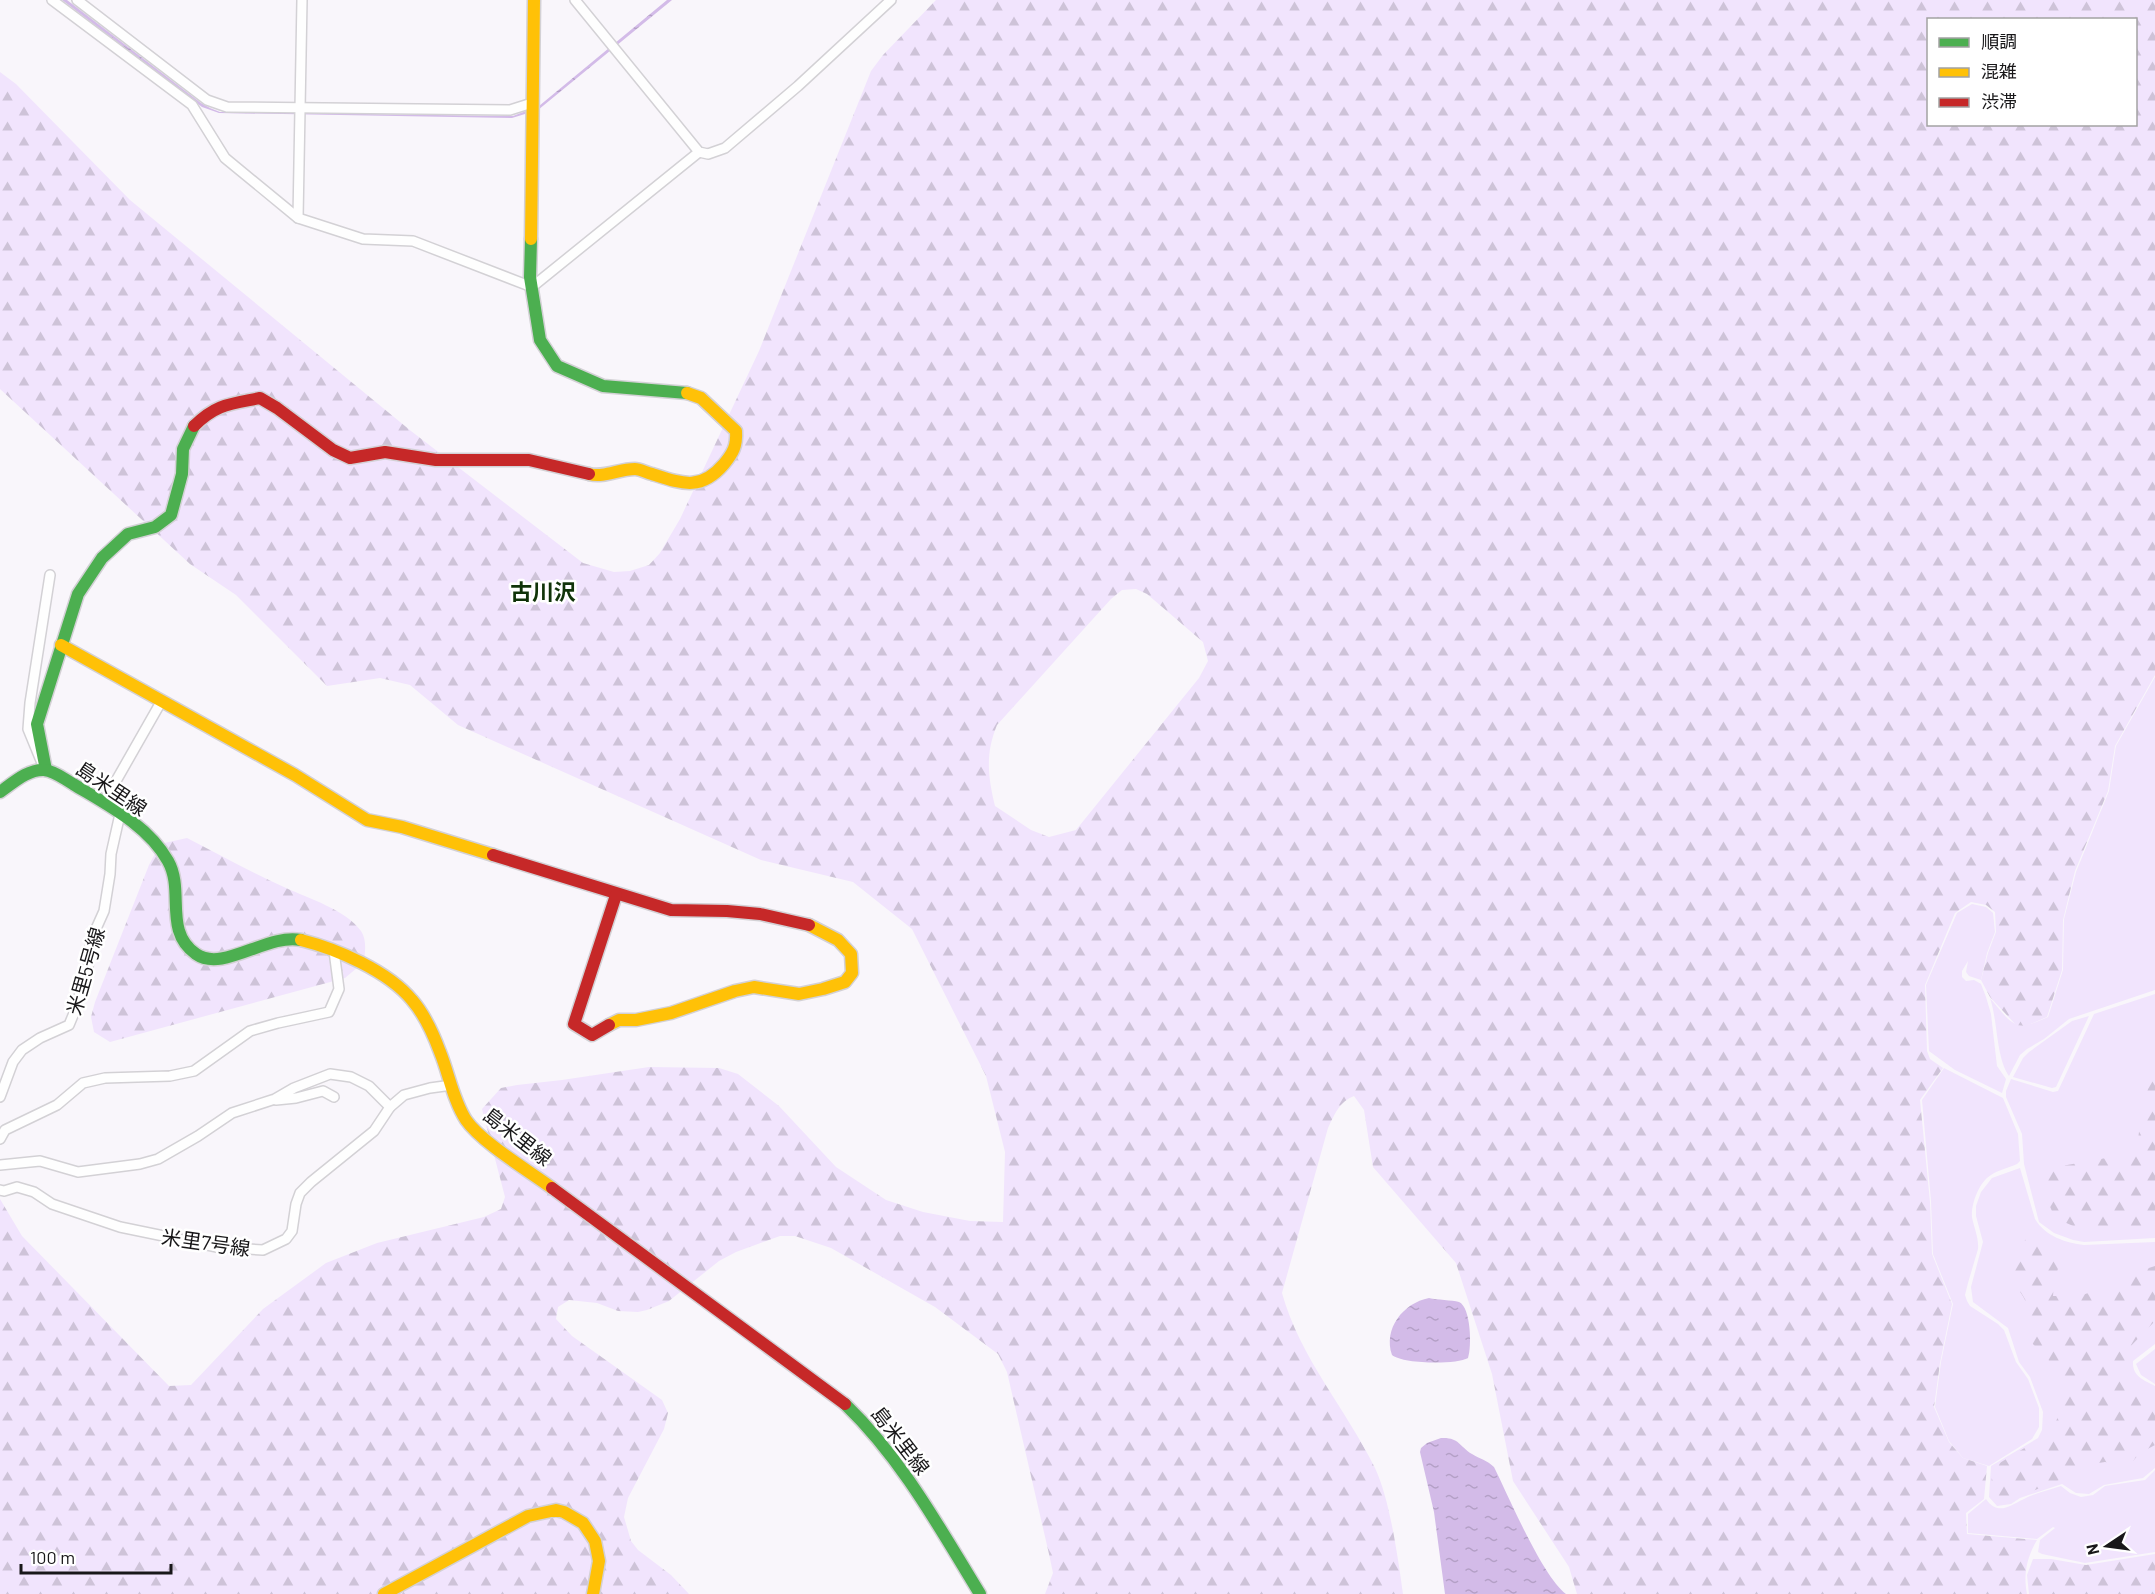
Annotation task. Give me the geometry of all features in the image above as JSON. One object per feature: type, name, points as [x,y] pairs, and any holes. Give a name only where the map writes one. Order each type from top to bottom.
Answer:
[{"type":"street","points":[[52,0],[192,105],[225,158],[298,218],[363,239],[413,241],[532,287]]},
{"type":"street","points":[[77,0],[207,100],[227,107],[510,110],[532,103]]},
{"type":"street","points":[[298,218],[302,0]]},
{"type":"street","points":[[46,770],[37,724],[78,594],[102,558],[128,534],[155,527],[171,515],[182,474],[183,449],[191,429],[207,413],[223,405],[260,398],[333,450],[350,458],[385,452],[436,460],[529,460],[598,476],[635,470],[681,483],[698,483],[713,477],[731,456],[737,444],[736,431],[701,398],[688,393],[603,386],[588,381],[557,366],[540,340],[532,287],[534,0]]},
{"type":"street","points":[[575,0],[699,152],[708,154],[725,148],[798,86],[891,0]]},
{"type":"street","points":[[532,287],[699,152]]},
{"type":"street","points":[[46,770],[28,729],[50,575]]},
{"type":"street","points":[[61,645],[294,775],[367,820],[402,828],[671,910],[760,914],[810,925],[838,940],[851,954],[852,973],[844,982],[799,994],[754,987],[671,1013],[636,1020],[619,1020],[592,1035],[574,1024],[616,895]]},
{"type":"street","points":[[104,802],[161,702]]},
{"type":"street","name":"島米里線","points":[[0,792],[29,773],[46,770],[104,802],[149,837],[170,862],[176,892],[177,926],[186,947],[202,958],[223,960],[267,942],[289,938],[334,951],[387,978],[418,1006],[435,1036],[457,1103],[467,1122],[482,1137],[838,1397],[889,1451],[980,1594]]},
{"type":"street","name":"米里5号線","points":[[0,1097],[13,1062],[22,1050],[69,1024],[74,1013],[88,967],[91,940],[104,911],[111,854],[120,814]]},
{"type":"street","points":[[0,1139],[5,1130],[57,1105],[82,1083],[105,1078],[170,1076],[194,1071],[250,1031],[329,1012],[339,989],[334,951]]},
{"type":"street","points":[[1,1162],[40,1161],[78,1172],[140,1164],[158,1159],[232,1113],[272,1100],[294,1088],[330,1074],[351,1077],[369,1086],[390,1107]]},
{"type":"street","name":"米里7号線","points":[[0,1190],[17,1187],[34,1192],[52,1204],[120,1227],[217,1247],[262,1250],[286,1239],[292,1231],[300,1193],[374,1131],[390,1107],[404,1095],[452,1085]]},
{"type":"street","points":[[272,1100],[296,1098],[323,1091],[334,1097]]},
{"type":"street","points":[[384,1594],[528,1516],[543,1511],[559,1510],[580,1520],[592,1532],[600,1554],[599,1578],[592,1594]]},
{"type":"green space","points":[[936,0],[2155,0],[2155,675],[2115,746],[2108,791],[2075,871],[2063,920],[2062,970],[2047,1017],[2026,1026],[2016,1025],[1990,997],[1981,980],[1996,932],[1995,912],[1986,905],[1971,902],[1955,913],[1925,985],[1927,1051],[1930,1059],[1943,1068],[1920,1100],[1930,1202],[1932,1254],[1952,1304],[1934,1407],[1949,1442],[1963,1458],[1987,1466],[1984,1499],[1966,1513],[1967,1534],[2037,1540],[2027,1566],[2025,1580],[2027,1594],[1577,1594],[1569,1567],[1513,1481],[1492,1374],[1456,1263],[1373,1167],[1364,1110],[1354,1096],[1341,1105],[1328,1128],[1282,1293],[1300,1339],[1375,1468],[1393,1530],[1403,1594],[1045,1594],[1053,1573],[1007,1372],[998,1354],[935,1307],[831,1248],[795,1236],[780,1236],[736,1252],[719,1261],[669,1301],[647,1310],[618,1311],[597,1303],[569,1300],[558,1307],[556,1319],[572,1336],[662,1400],[668,1413],[664,1429],[628,1498],[624,1517],[631,1541],[638,1550],[671,1575],[689,1594],[0,1594],[0,1199],[22,1236],[169,1386],[191,1385],[263,1309],[326,1263],[377,1243],[484,1217],[501,1209],[505,1197],[482,1109],[501,1088],[649,1067],[719,1068],[738,1074],[779,1106],[836,1167],[886,1200],[923,1212],[970,1221],[1003,1222],[1005,1152],[986,1076],[912,929],[853,882],[761,860],[458,725],[410,685],[380,678],[327,686],[236,595],[190,564],[0,389],[0,72],[16,84],[130,200],[411,431],[583,563],[614,572],[630,571],[649,565],[660,553],[680,519],[759,351],[871,71],[883,55]],"holes":[[[1136,589],[1147,594],[1203,642],[1208,661],[1199,678],[1076,830],[1049,837],[1031,830],[995,806],[989,756],[997,725],[1111,599],[1122,590]]]},
{"type":"green space","points":[[2155,677],[2155,990],[2069,1019],[2020,1055],[2009,1076],[1999,1050],[1990,998],[2015,1024],[2028,1025],[2048,1017],[2063,970],[2064,919],[2076,872],[2109,791],[2116,746]]},
{"type":"green space","points":[[187,838],[261,876],[326,905],[346,917],[363,935],[364,962],[345,978],[110,1042],[94,1032],[91,1017],[95,1002],[149,865],[160,844]]},
{"type":"green space","points":[[1972,904],[1986,907],[1993,913],[1995,932],[1981,980],[1969,976],[1966,972],[1968,961],[1962,971],[1962,977],[1966,981],[1974,980],[1981,984],[1986,997],[1991,1014],[1997,1066],[2006,1079],[2002,1093],[1955,1070],[1929,1051],[1926,985],[1957,913]]},
{"type":"green space","points":[[2155,994],[2155,1238],[2084,1242],[2054,1233],[2039,1222],[2024,1164],[2022,1134],[2006,1097],[2011,1079],[2053,1092],[2058,1091],[2094,1014]]},
{"type":"green space","points":[[2089,1016],[2056,1087],[2052,1088],[2013,1077],[2023,1058],[2029,1052],[2072,1021]]},
{"type":"green space","points":[[2155,1066],[2155,1224],[2132,1229],[2080,1229],[2055,1218],[2044,1193],[2039,1170],[2123,1155],[2138,1140],[2142,1107]]},
{"type":"green space","points":[[1944,1068],[2003,1098],[2018,1134],[2020,1161],[1987,1178],[1979,1188],[1974,1200],[1972,1217],[1978,1249],[1965,1295],[1970,1306],[2004,1330],[2016,1362],[2028,1379],[2039,1408],[2039,1427],[2032,1439],[1989,1466],[1963,1458],[1949,1441],[1935,1407],[1941,1362],[1953,1304],[1933,1254],[1922,1100]]},
{"type":"green space","points":[[2020,1168],[2035,1219],[2050,1234],[2084,1245],[2155,1242],[2155,1344],[2133,1361],[2133,1366],[2136,1374],[2155,1386],[2155,1468],[2143,1478],[2104,1485],[2089,1494],[2076,1493],[2062,1484],[2020,1498],[2011,1504],[1997,1506],[1989,1497],[1991,1466],[2038,1438],[2042,1430],[2043,1412],[2030,1377],[2019,1362],[2008,1328],[1973,1302],[1971,1287],[1983,1242],[1976,1216],[1976,1206],[1981,1192],[1992,1178]]},
{"type":"green space","points":[[2031,1232],[2045,1243],[2049,1250],[2062,1254],[2053,1296],[2078,1296],[2106,1288],[2127,1275],[2155,1266],[2155,1321],[2126,1351],[2124,1368],[2136,1388],[2155,1398],[2155,1445],[2140,1453],[2133,1461],[2092,1464],[2009,1503],[1998,1504],[1990,1495],[1993,1467],[2041,1438],[2056,1421],[2070,1394],[2050,1362],[2032,1343],[2027,1304],[2013,1282],[2018,1255]]},
{"type":"green space","points":[[2155,1349],[2155,1384],[2141,1375],[2136,1364]]},
{"type":"green space","points":[[2155,1470],[2155,1552],[2085,1563],[2038,1552],[2040,1540],[2055,1528],[2053,1527],[2037,1539],[1968,1533],[1968,1514],[1986,1499],[1995,1507],[2004,1508],[2061,1486],[2081,1497],[2093,1495],[2105,1486],[2145,1480]]},
{"type":"green space","points":[[2155,1554],[2155,1594],[2029,1594],[2027,1575],[2033,1559],[2051,1559],[2086,1565]]},
{"type":"water","points":[[62,0],[67,0],[201,103],[220,112],[513,116],[539,106],[667,0],[672,0],[538,110],[512,118],[219,113],[202,107]]},
{"type":"water","points":[[1429,1298],[1456,1301],[1463,1305],[1470,1328],[1468,1358],[1453,1362],[1430,1362],[1407,1360],[1392,1355],[1390,1336],[1397,1319],[1411,1305]]},
{"type":"water","points":[[1441,1438],[1452,1439],[1494,1467],[1537,1554],[1557,1585],[1566,1594],[1445,1594],[1434,1512],[1420,1452],[1427,1443]]},
{"type":"traffic: fast","points":[[531,239],[530,277],[540,340],[557,366],[603,386],[687,393]]},
{"type":"traffic: fast","points":[[46,770],[37,724],[78,594],[102,558],[128,534],[155,527],[171,515],[182,474],[183,449],[194,426]]},
{"type":"traffic: fast","points":[[0,792],[26,774],[44,770],[99,799],[138,826],[160,848],[168,861],[175,885],[180,934],[186,945],[196,954],[207,959],[219,959],[274,942],[288,939],[301,940]]},
{"type":"traffic: fast","points":[[845,1404],[884,1447],[902,1471],[980,1594]]},
{"type":"traffic: slow","points":[[531,239],[534,0]]},
{"type":"traffic: slow","points":[[589,474],[601,475],[635,469],[691,483],[699,482],[716,473],[732,453],[736,431],[701,398],[687,393]]},
{"type":"traffic: slow","points":[[61,645],[295,775],[367,820],[402,827],[493,855]]},
{"type":"traffic: slow","points":[[609,1025],[619,1020],[636,1020],[671,1013],[735,991],[754,987],[799,994],[845,982],[852,973],[851,954],[838,940],[809,925]]},
{"type":"traffic: slow","points":[[301,940],[361,962],[402,989],[417,1006],[428,1024],[466,1120],[494,1147],[552,1188]]},
{"type":"traffic: slow","points":[[384,1594],[528,1516],[556,1510],[583,1523],[595,1541],[599,1561],[593,1594]]},
{"type":"traffic: jam","points":[[194,426],[217,409],[260,398],[333,450],[350,458],[385,452],[436,460],[529,460],[589,474]]},
{"type":"traffic: jam","points":[[493,855],[671,910],[760,914],[809,925]]},
{"type":"traffic: jam","points":[[609,1025],[592,1035],[574,1024],[616,895]]},
{"type":"traffic: jam","points":[[552,1188],[845,1404]]},
{"type":"district","name":"古川沢","points":[[543,591]]}]
